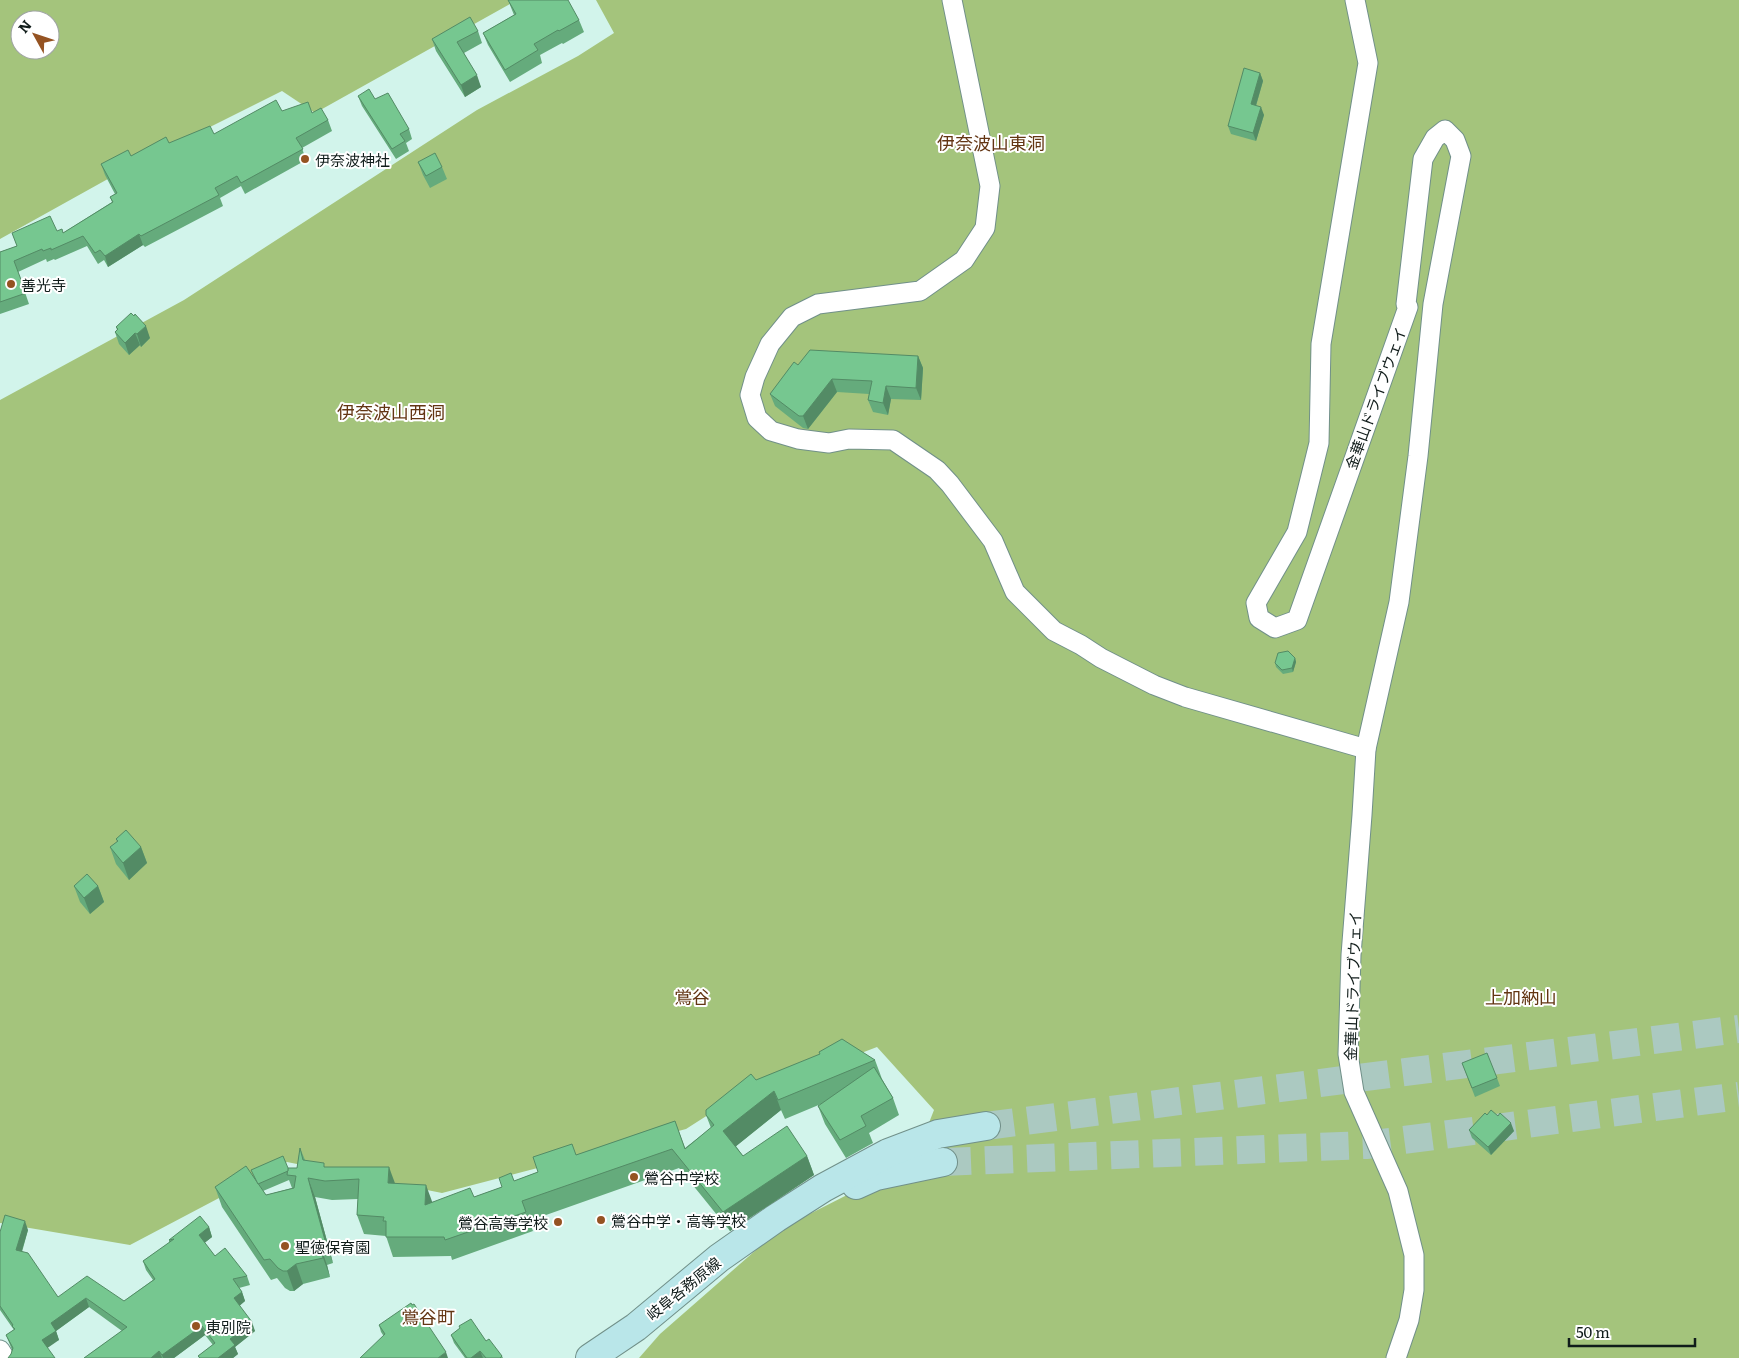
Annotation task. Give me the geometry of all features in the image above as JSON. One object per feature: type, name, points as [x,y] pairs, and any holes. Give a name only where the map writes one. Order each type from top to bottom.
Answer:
[{"type":"main road","name":"岐阜各務原線","points":[[590,1358],[636,1326],[719,1258],[823,1188],[888,1153],[938,1134],[986,1126]]},
{"type":"main road","name":"岐阜各務原線","points":[[776,1218],[876,1176],[943,1162]]},
{"type":"street","points":[[952,0],[990,186],[985,228],[964,260],[920,291],[818,304],[792,317],[770,344],[755,377],[750,395],[757,418],[771,431],[798,440],[830,442],[849,439],[893,440],[937,470],[950,484],[993,541],[1015,592],[1054,631],[1101,658],[1154,685],[1185,697],[1366,749]]},
{"type":"street","name":"金華山ドライブウェイ","points":[[1356,0],[1368,63],[1321,344],[1319,443],[1297,532],[1256,603],[1259,618],[1275,628],[1297,620],[1408,307],[1406,304],[1423,159],[1435,138],[1445,130],[1455,140],[1461,156],[1433,304],[1418,456],[1399,602],[1366,749],[1351,955],[1348,1054],[1354,1092],[1398,1192],[1414,1255],[1414,1290],[1409,1320],[1396,1358]]},
{"type":"street","points":[[0,1350],[5,1358]]},
{"type":"green space","points":[[0,0],[517,0],[315,113],[282,91],[124,170],[0,239]]},
{"type":"green space","points":[[596,0],[1739,0],[1739,1358],[639,1358],[660,1334],[780,1229],[914,1161],[934,1110],[877,1047],[722,1106],[686,1129],[442,1193],[287,1162],[130,1245],[0,1223],[0,400],[184,300],[477,110],[578,56],[614,33]]},
{"type":"building","points":[[508,0],[568,0],[579,20],[534,44],[538,50],[505,70],[483,33],[516,14]]},
{"type":"building","points":[[470,17],[478,31],[457,42],[477,75],[461,85],[432,39]]},
{"type":"building","points":[[1244,68],[1260,73],[1251,104],[1261,107],[1253,133],[1228,126]]},
{"type":"building","points":[[369,89],[375,99],[388,93],[409,129],[400,134],[405,141],[392,149],[358,96]]},
{"type":"building","points":[[276,100],[282,111],[308,102],[312,113],[321,108],[328,120],[296,138],[303,149],[241,183],[237,176],[215,188],[219,195],[141,236],[139,234],[105,256],[100,250],[95,253],[83,236],[51,250],[51,248],[43,251],[42,249],[14,261],[26,293],[0,302],[0,252],[17,246],[12,233],[50,216],[57,231],[62,229],[63,233],[113,202],[110,197],[117,193],[101,164],[128,150],[131,156],[166,137],[169,143],[210,126],[214,134]]},
{"type":"building","points":[[435,153],[442,167],[426,176],[418,162]]},
{"type":"building","points":[[131,313],[134,316],[135,314],[146,326],[125,343],[115,332],[118,329],[116,327]]},
{"type":"building","points":[[810,350],[918,356],[916,388],[886,386],[883,403],[868,400],[872,381],[832,379],[803,416],[799,416],[770,394],[794,362],[798,365]]},
{"type":"building","points":[[1288,651],[1295,658],[1292,668],[1282,670],[1275,663],[1278,653]]},
{"type":"building","points":[[126,830],[141,847],[123,863],[110,847],[118,841],[116,839]]},
{"type":"building","points":[[87,874],[98,886],[84,898],[74,886]]},
{"type":"building","points":[[842,1039],[875,1060],[778,1100],[774,1091],[723,1131],[743,1156],[787,1126],[807,1156],[723,1212],[672,1149],[522,1201],[526,1212],[445,1240],[444,1237],[386,1237],[386,1221],[383,1221],[384,1217],[357,1215],[359,1179],[325,1181],[308,1178],[326,1244],[320,1245],[323,1258],[296,1264],[287,1271],[283,1271],[270,1259],[264,1260],[215,1187],[246,1166],[266,1195],[294,1188],[296,1176],[287,1175],[288,1168],[297,1168],[300,1148],[303,1160],[324,1163],[324,1167],[389,1167],[388,1183],[426,1185],[425,1205],[470,1188],[474,1197],[502,1187],[499,1178],[511,1173],[514,1181],[538,1172],[533,1157],[572,1144],[576,1155],[675,1121],[685,1149],[714,1125],[706,1115],[706,1110],[751,1074],[756,1080],[820,1054],[819,1052]]},
{"type":"building","points":[[1487,1053],[1497,1078],[1472,1088],[1462,1063]]},
{"type":"building","points":[[874,1067],[893,1098],[861,1116],[866,1126],[840,1140],[818,1106]]},
{"type":"building","points":[[1491,1110],[1498,1116],[1500,1113],[1511,1123],[1488,1147],[1469,1130],[1485,1113],[1487,1115]]},
{"type":"building","points":[[283,1156],[288,1171],[258,1184],[251,1170]]},
{"type":"building","points":[[5,1215],[25,1221],[16,1250],[28,1253],[58,1297],[87,1276],[124,1301],[155,1279],[143,1261],[174,1239],[169,1240],[200,1216],[209,1227],[199,1235],[215,1256],[225,1248],[247,1276],[233,1279],[242,1292],[234,1298],[252,1322],[230,1339],[235,1345],[218,1358],[200,1358],[198,1356],[215,1343],[202,1326],[162,1355],[159,1351],[151,1358],[84,1358],[127,1327],[86,1298],[51,1323],[56,1331],[42,1340],[55,1358],[8,1358],[13,1348],[6,1335],[15,1329],[0,1306],[0,1232]]},
{"type":"building","points":[[411,1303],[412,1305],[414,1304],[446,1352],[438,1358],[360,1358],[385,1334],[379,1325]]},
{"type":"building","points":[[471,1319],[486,1341],[489,1339],[502,1356],[500,1358],[486,1358],[480,1351],[471,1358],[467,1358],[451,1335],[460,1328],[459,1326]]},
{"type":"tunnel","points":[[986,1126],[1739,1029]]},
{"type":"tunnel","points":[[943,1162],[1366,1145],[1739,1096]]},
{"type":"place","name":"伊奈波神社","points":[[305,159]]},
{"type":"place","name":"善光寺","points":[[11,284]]},
{"type":"place","name":"鶯谷中学校","points":[[634,1177]]},
{"type":"place","name":"鶯谷中学・高等学校","points":[[601,1220]]},
{"type":"place","name":"鶯谷高等学校","points":[[558,1222]]},
{"type":"place","name":"聖徳保育園","points":[[285,1246]]},
{"type":"place","name":"東別院","points":[[196,1326]]},
{"type":"district","name":"伊奈波山東洞","points":[[991,142]]},
{"type":"district","name":"伊奈波山西洞","points":[[391,411]]},
{"type":"district","name":"鴬谷","points":[[692,996]]},
{"type":"district","name":"上加納山","points":[[1521,996]]},
{"type":"district","name":"鴬谷町","points":[[428,1316]]}]
